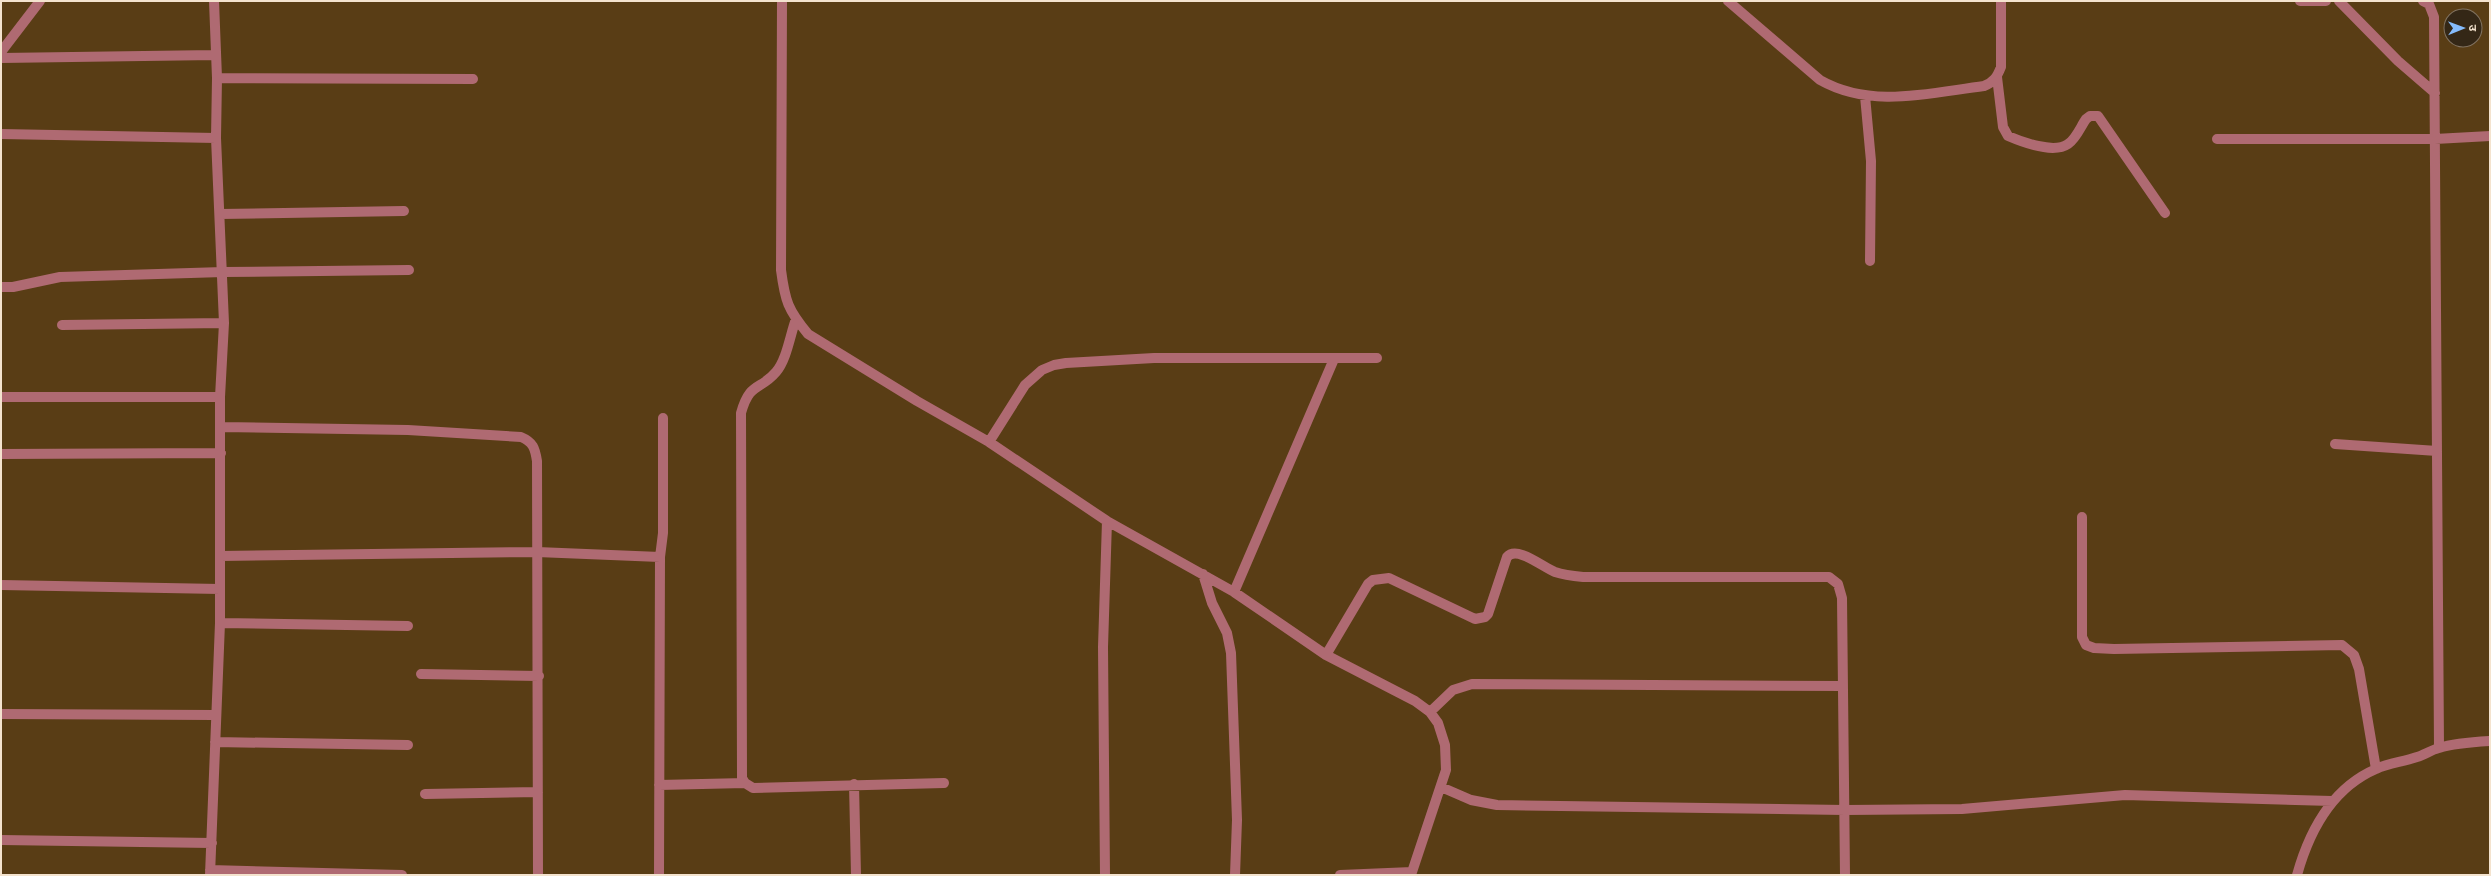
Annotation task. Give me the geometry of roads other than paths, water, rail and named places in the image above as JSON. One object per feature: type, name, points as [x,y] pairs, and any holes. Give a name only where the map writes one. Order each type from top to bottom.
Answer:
[{"type":"street","points":[[1,52],[40,1]]},
{"type":"street","points":[[214,1],[217,78],[216,138],[223,272],[224,323],[220,397],[220,623],[215,715],[210,872],[402,875]]},
{"type":"street","points":[[782,1],[780,270],[788,307],[808,334],[989,442],[1107,521],[1234,592],[1326,655],[1414,701],[1430,712],[1438,723],[1445,745],[1446,770],[1411,873],[1340,875]]},
{"type":"street","points":[[1728,1],[1820,80],[1836,90],[1865,96],[1890,97],[1984,86],[1997,78]]},
{"type":"street","points":[[2001,1],[2002,49],[2001,67],[1997,78],[2003,127],[2008,136],[2051,148],[2062,147],[2069,144],[2086,119],[2090,116],[2098,116],[2165,213]]},
{"type":"street","points":[[2300,1],[2326,1]]},
{"type":"street","points":[[2340,1],[2398,61],[2435,93]]},
{"type":"street","points":[[2426,1],[2432,10],[2434,18],[2439,748]]},
{"type":"street","points":[[1,58],[215,55]]},
{"type":"street","points":[[217,78],[473,78]]},
{"type":"street","points":[[1865,96],[1871,161],[1870,261]]},
{"type":"street","points":[[1,134],[216,138]]},
{"type":"street","points":[[2217,139],[2435,139],[2490,136]]},
{"type":"street","points":[[220,214],[404,211]]},
{"type":"street","points":[[1,287],[13,288],[60,277],[223,272],[409,270]]},
{"type":"street","points":[[796,319],[776,372],[756,386],[749,393],[741,413],[740,770],[745,783],[752,788],[854,784],[944,783]]},
{"type":"street","points":[[62,324],[224,323]]},
{"type":"street","points":[[989,442],[1025,385],[1042,370],[1054,365],[1154,358],[1377,358]]},
{"type":"street","points":[[1234,592],[1334,359]]},
{"type":"street","points":[[1,397],[220,397]]},
{"type":"street","points":[[659,875],[660,557],[663,533],[663,418]]},
{"type":"street","points":[[221,427],[408,430],[521,437],[530,440],[537,461],[537,552],[540,676],[538,875]]},
{"type":"street","points":[[2334,444],[2438,451]]},
{"type":"street","points":[[1,454],[221,453]]},
{"type":"street","points":[[2082,517],[2082,637],[2086,645],[2094,648],[2114,649],[2342,645],[2354,655],[2359,669],[2376,769]]},
{"type":"street","points":[[1105,875],[1104,648],[1107,521]]},
{"type":"street","points":[[220,556],[537,552],[660,557]]},
{"type":"street","points":[[1326,655],[1368,584],[1373,580],[1389,578],[1475,619],[1481,619],[1488,614],[1494,601],[1507,557],[1518,553],[1554,571],[1583,577],[1829,577],[1838,584],[1842,598],[1845,875]]},
{"type":"street","points":[[1203,574],[1212,603],[1228,633],[1231,653],[1237,820],[1235,875]]},
{"type":"street","points":[[1,585],[220,589]]},
{"type":"street","points":[[220,623],[408,626]]},
{"type":"street","points":[[421,674],[540,676]]},
{"type":"street","points":[[1430,712],[1453,690],[1472,684],[1843,686]]},
{"type":"street","points":[[1,714],[215,715]]},
{"type":"street","points":[[2297,875],[2311,834],[2332,800],[2355,781],[2376,769],[2418,757],[2439,748],[2471,742],[2490,741]]},
{"type":"street","points":[[215,742],[408,745]]},
{"type":"street","points":[[659,785],[745,783]]},
{"type":"street","points":[[854,784],[856,875]]},
{"type":"street","points":[[1441,787],[1471,800],[1497,806],[1845,810],[1962,809],[2125,795],[2332,800]]},
{"type":"street","points":[[424,794],[538,792]]},
{"type":"street","points":[[1,840],[212,843]]}]
